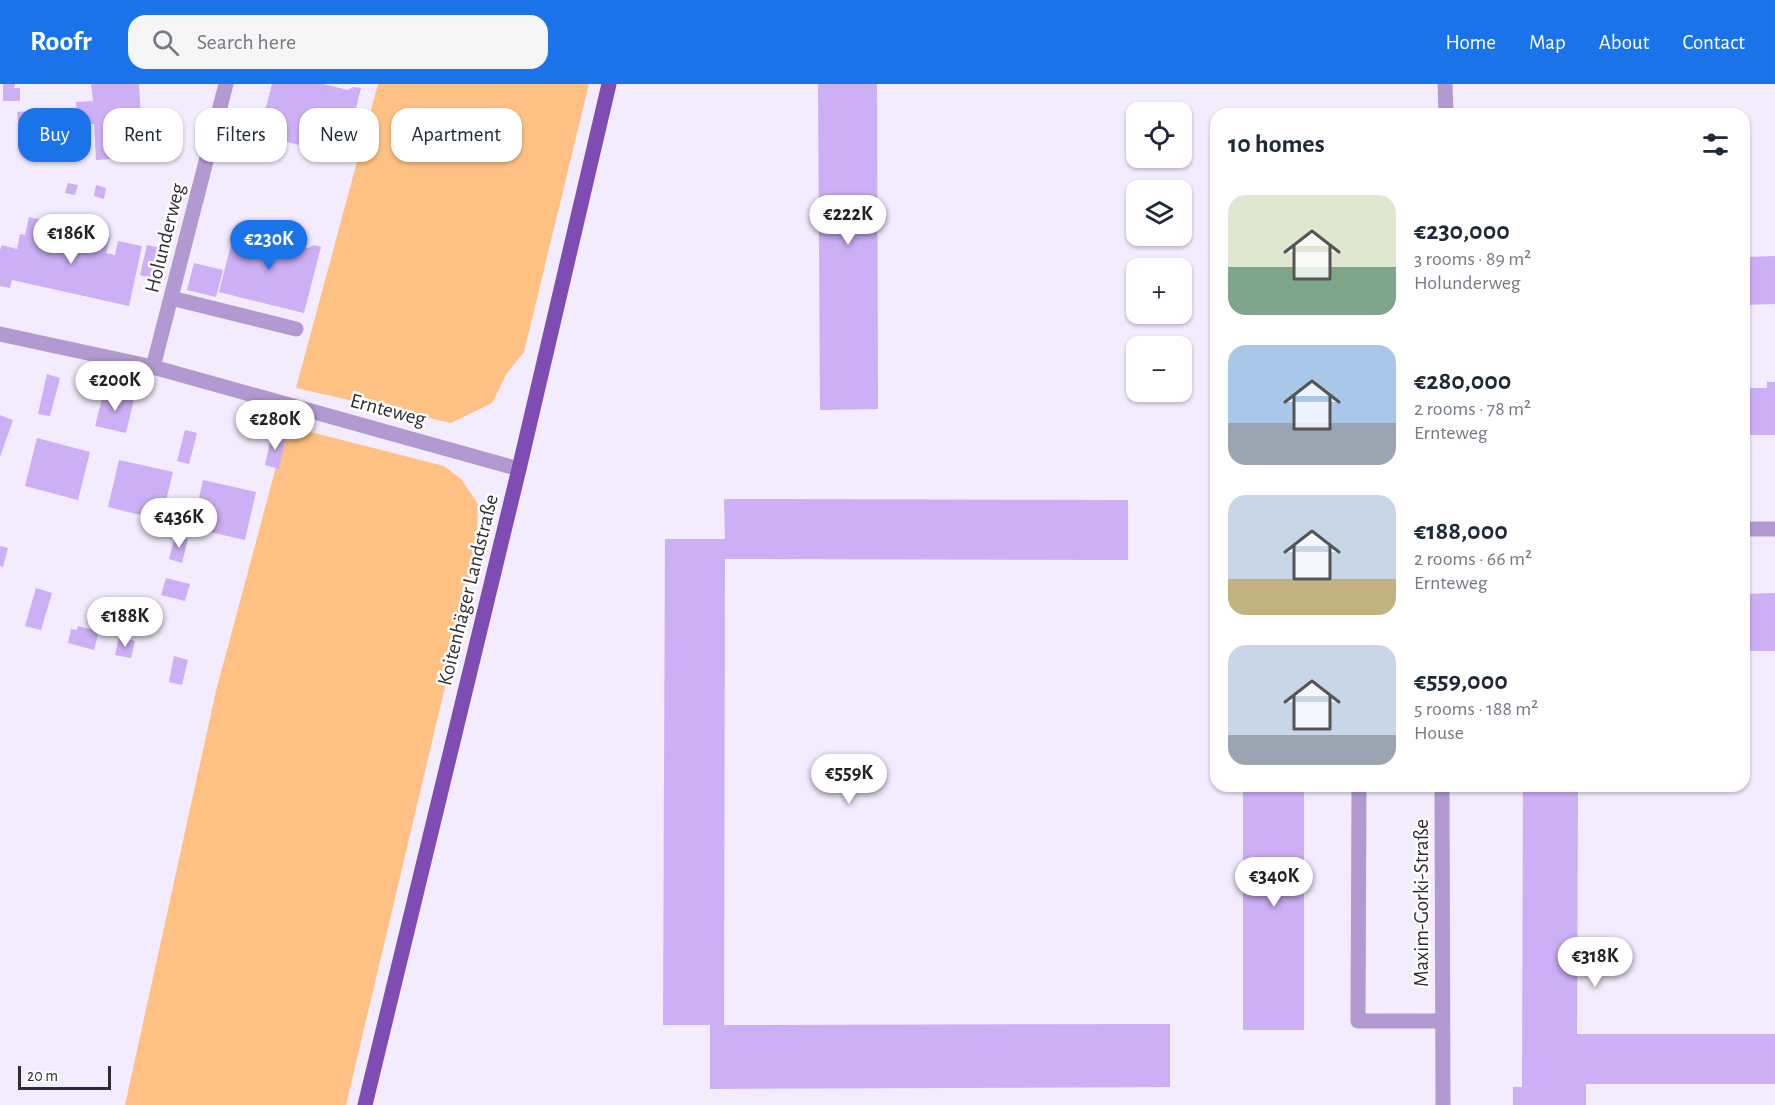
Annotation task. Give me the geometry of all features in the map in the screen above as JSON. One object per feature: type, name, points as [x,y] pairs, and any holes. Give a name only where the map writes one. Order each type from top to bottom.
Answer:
[{"type":"main road","name":"Koitenhäger Landstraße","points":[[365,1105],[519,469],[609,84]]},
{"type":"street","name":"Holunderweg","points":[[153,367],[226,84]]},
{"type":"street","points":[[1445,84],[1446,108]]},
{"type":"street","points":[[171,298],[296,329]]},
{"type":"street","name":"Ernteweg","points":[[0,334],[153,367],[519,469]]},
{"type":"street","points":[[1750,530],[1775,529]]},
{"type":"street","points":[[1359,792],[1358,1021],[1442,1021]]},
{"type":"street","name":"Maxim-Gorki-Straße","points":[[1442,792],[1443,1105]]},
{"type":"shaded area","points":[[378,84],[589,84],[524,352],[507,373],[492,403],[451,423],[296,388],[357,162],[379,162],[379,108],[372,108]]},
{"type":"shaded area","points":[[287,426],[444,466],[461,479],[478,504],[477,536],[468,590],[346,1105],[125,1105],[216,691]]},
{"type":"building","points":[[3,84],[15,84],[14,88],[20,88],[20,101],[3,101]]},
{"type":"building","points":[[91,84],[139,84],[140,108],[103,108],[103,160],[96,160],[91,108],[77,108],[76,102],[93,101]]},
{"type":"building","points":[[272,84],[323,84],[348,90],[353,87],[361,88],[356,108],[299,108],[299,145],[287,142],[287,108],[266,108]]},
{"type":"building","points":[[818,84],[877,84],[878,409],[820,410]]},
{"type":"building","points":[[68,183],[78,185],[75,195],[65,193]]},
{"type":"building","points":[[96,185],[106,188],[104,199],[94,196]]},
{"type":"building","points":[[29,217],[51,222],[47,240],[86,249],[90,232],[110,237],[106,253],[115,255],[118,241],[142,246],[129,306],[12,280],[10,288],[0,286],[2,245],[17,249],[20,234],[25,235]]},
{"type":"building","points":[[236,225],[243,227],[247,233],[263,236],[263,232],[271,234],[275,240],[308,248],[314,245],[321,247],[304,313],[219,292]]},
{"type":"building","points":[[147,245],[161,248],[154,279],[140,275]]},
{"type":"building","points":[[1775,256],[1775,304],[1750,305],[1750,257]]},
{"type":"building","points":[[194,263],[223,270],[216,297],[187,290]]},
{"type":"building","points":[[47,374],[60,378],[50,416],[38,414]]},
{"type":"building","points":[[1767,382],[1775,382],[1775,435],[1750,435],[1750,388],[1767,388]]},
{"type":"building","points":[[104,391],[134,399],[126,433],[95,426]]},
{"type":"building","points":[[0,415],[13,420],[0,457]]},
{"type":"building","points":[[185,430],[197,433],[189,464],[177,461]]},
{"type":"building","points":[[272,433],[286,437],[279,469],[265,465]]},
{"type":"building","points":[[37,438],[90,452],[78,500],[25,486]]},
{"type":"building","points":[[119,460],[173,472],[161,520],[108,507]]},
{"type":"building","points":[[203,480],[256,492],[245,540],[192,528]]},
{"type":"building","points":[[724,499],[1128,500],[1128,560],[725,559],[724,1025],[1170,1024],[1170,1087],[710,1089],[710,1025],[663,1025],[665,539],[725,539]]},
{"type":"building","points":[[175,536],[188,539],[182,563],[169,559]]},
{"type":"building","points":[[0,546],[8,548],[3,567],[0,566]]},
{"type":"building","points":[[166,578],[190,584],[185,601],[161,595]]},
{"type":"building","points":[[36,588],[52,593],[41,630],[25,626]]},
{"type":"building","points":[[1775,593],[1775,651],[1750,651],[1750,594]]},
{"type":"building","points":[[78,626],[99,631],[94,650],[68,643],[71,629],[77,630]]},
{"type":"building","points":[[119,637],[135,641],[131,658],[115,655]]},
{"type":"building","points":[[174,656],[188,660],[182,685],[169,682]]},
{"type":"building","points":[[1243,792],[1304,792],[1304,1030],[1243,1030]]},
{"type":"building","points":[[1523,792],[1578,792],[1577,1034],[1775,1034],[1775,1084],[1586,1084],[1586,1105],[1513,1105],[1513,1087],[1522,1087]]}]
